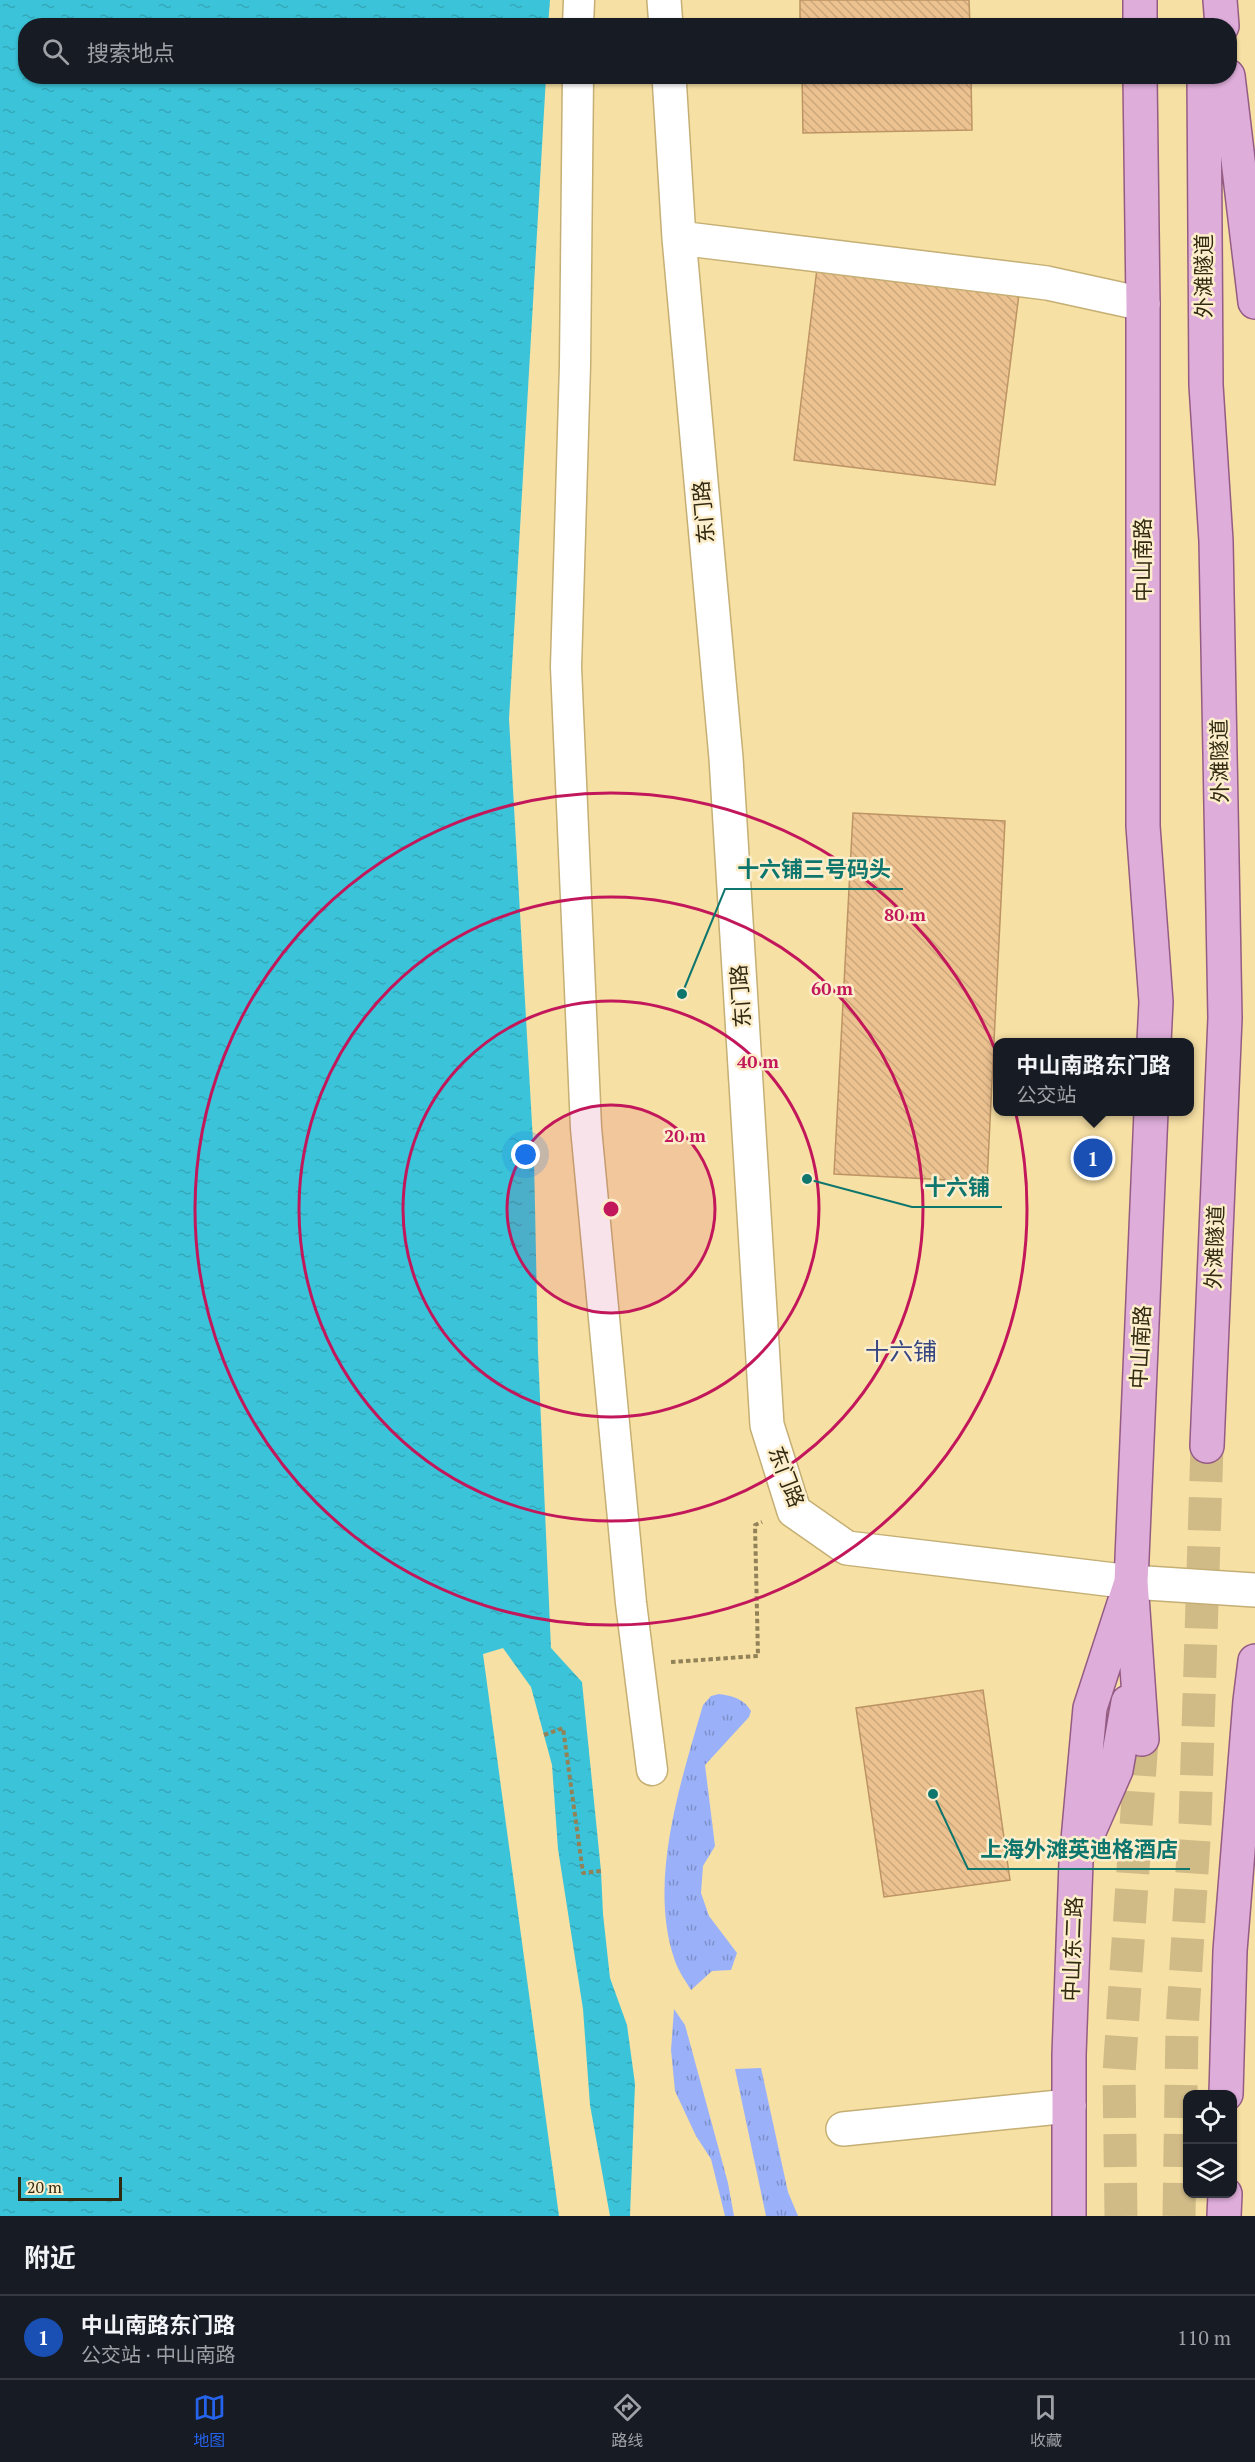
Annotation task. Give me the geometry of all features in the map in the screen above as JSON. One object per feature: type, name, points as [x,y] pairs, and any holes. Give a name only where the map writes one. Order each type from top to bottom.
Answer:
[{"type":"main road","points":[[1140,0],[1140,18]]},
{"type":"main road","points":[[1204,0],[1204,18]]},
{"type":"main road","points":[[1220,0],[1221,18]]},
{"type":"main road","name":"中山南路","points":[[1140,84],[1143,304],[1143,826],[1156,1002],[1154,1038]]},
{"type":"main road","name":"外滩隧道","points":[[1204,84],[1205,374],[1216,541],[1225,1018],[1207,1446]]},
{"type":"main road","points":[[1229,84],[1255,302]]},
{"type":"main road","name":"中山南路","points":[[1131,1582],[1151,1116]]},
{"type":"main road","points":[[1131,1582],[1142,1739]]},
{"type":"main road","name":"中山东二路","points":[[1069,2216],[1069,2106],[1076,1862],[1090,1708],[1131,1582]]},
{"type":"main road","points":[[1076,1862],[1116,1770],[1136,1656]]},
{"type":"main road","points":[[1226,2090],[1230,1951],[1255,1660]]},
{"type":"main road","points":[[1224,2216],[1225,2198]]},
{"type":"street","points":[[578,18],[579,0]]},
{"type":"street","points":[[664,0],[665,18]]},
{"type":"street","points":[[578,84],[575,364],[566,667],[586,1128],[631,1603],[652,1770]]},
{"type":"street","name":"东门路","points":[[669,84],[679,238],[726,758],[767,1425],[794,1511],[847,1548],[1131,1582],[1255,1590]]},
{"type":"street","points":[[679,238],[1047,283],[1143,304]]},
{"type":"street","points":[[843,2129],[1069,2106]]},
{"type":"path","points":[[640,1664],[758,1656],[755,1524],[794,1511]]},
{"type":"path","points":[[544,1735],[562,1728],[583,1873],[601,1870]]},
{"type":"green space","points":[[719,1694],[738,1699],[751,1711],[749,1717],[705,1765],[715,1846],[703,1866],[701,1893],[709,1916],[737,1953],[731,1970],[712,1971],[691,1990],[675,1962],[667,1928],[664,1896],[666,1864],[677,1798],[703,1705],[711,1696]]},
{"type":"green space","points":[[674,2009],[685,2025],[728,2183],[734,2216],[725,2216],[711,2159],[696,2136],[675,2091],[671,2050]]},
{"type":"green space","points":[[761,2068],[788,2192],[798,2216],[766,2216],[735,2069]]},
{"type":"water","points":[[0,0],[550,0],[549,18],[18,18],[18,84],[546,84],[509,719],[534,1159],[538,1352],[551,1648],[582,1682],[610,1978],[627,2025],[635,2084],[630,2216],[0,2216]]},
{"type":"pier","points":[[503,1648],[531,1687],[552,1765],[558,1849],[583,2009],[590,2105],[610,2216],[559,2216],[483,1654]]},
{"type":"building","points":[[800,0],[969,0],[970,18],[800,18]]},
{"type":"building","points":[[802,84],[971,84],[972,130],[803,133]]},
{"type":"building","points":[[818,260],[1020,286],[995,485],[794,460]]},
{"type":"building","points":[[853,813],[1005,821],[987,1182],[834,1174]]},
{"type":"building","points":[[983,1690],[1010,1880],[884,1897],[856,1708]]},
{"type":"tunnel","points":[[1179,2216],[1182,2029],[1195,1824],[1207,1446]]},
{"type":"tunnel","points":[[1121,2216],[1119,2073],[1142,1739]]},
{"type":"place","name":"十六铺三号码头","points":[[682,994]]},
{"type":"place","name":"中山南路东门路","points":[[1093,1158]]},
{"type":"place","name":"十六铺","points":[[807,1179]]},
{"type":"place","name":"上海外滩英迪格酒店","points":[[933,1794]]},
{"type":"district","name":"十六铺","points":[[901,1352]]}]
